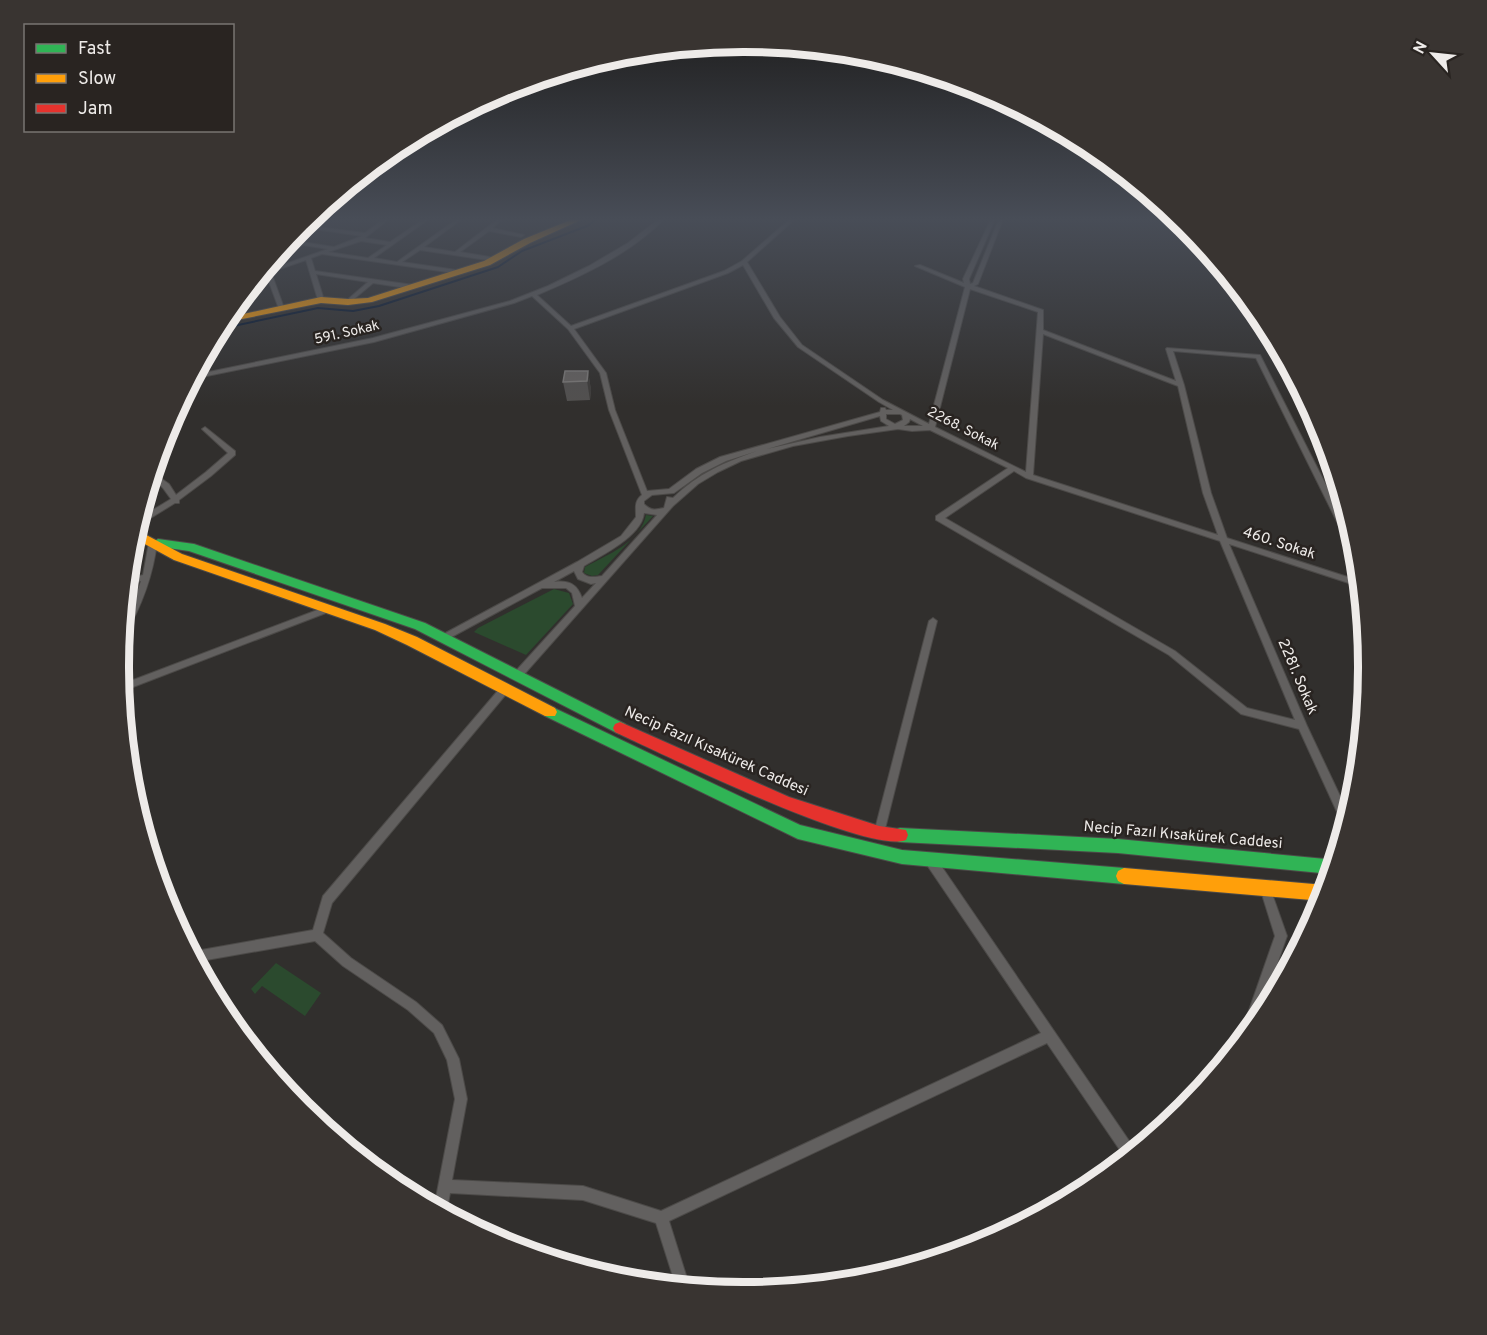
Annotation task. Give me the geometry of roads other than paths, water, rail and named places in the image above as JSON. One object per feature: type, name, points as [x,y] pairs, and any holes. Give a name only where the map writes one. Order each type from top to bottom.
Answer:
[{"type":"main road","points":[[243,311],[281,308],[321,300],[348,302],[369,300],[431,281]]},
{"type":"main road","points":[[144,538],[178,557],[412,641],[504,690],[798,832],[902,857],[1316,892]]},
{"type":"main road","name":"Necip Fazıl Kısakürek Caddesi","points":[[144,538],[201,550],[379,610],[443,638],[627,730],[786,803],[879,833],[916,837],[1118,846],[1326,866]]},
{"type":"main road","points":[[504,690],[518,676]]},
{"type":"main road","points":[[916,837],[929,858]]},
{"type":"street","points":[[270,281],[281,308]]},
{"type":"street","points":[[315,281],[321,300]]},
{"type":"street","points":[[348,302],[372,281]]},
{"type":"street","points":[[374,281],[413,287]]},
{"type":"street","name":"591. Sokak","points":[[203,375],[374,340],[533,294],[558,281]]},
{"type":"street","points":[[570,328],[700,281]]},
{"type":"street","name":"2268. Sokak","points":[[755,281],[777,318],[800,346],[881,401],[1029,476],[1224,541]]},
{"type":"street","points":[[956,281],[1041,311],[1029,476]]},
{"type":"street","points":[[639,504],[642,509],[651,513],[661,512],[695,483],[736,462],[813,440],[898,427],[931,428],[968,286],[967,281]]},
{"type":"street","points":[[968,286],[976,281]]},
{"type":"street","points":[[533,294],[570,328],[603,373],[612,410],[645,495]]},
{"type":"street","points":[[1040,332],[1181,385]]},
{"type":"street","name":"2281. Sokak","points":[[1341,523],[1258,356],[1168,350],[1181,385],[1207,493],[1224,541],[1302,726],[1342,811]]},
{"type":"street","points":[[881,401],[883,420],[898,427]]},
{"type":"street","points":[[443,638],[624,538],[640,517],[639,504],[645,495],[671,491],[699,471],[723,459],[884,413],[894,411],[905,414],[907,422],[898,427]]},
{"type":"street","points":[[147,518],[202,483],[232,453],[205,429]]},
{"type":"street","points":[[1012,469],[939,518],[1172,653],[1244,711],[1302,726]]},
{"type":"street","points":[[158,479],[166,486],[176,501]]},
{"type":"street","points":[[518,676],[670,505],[669,497],[661,493]]},
{"type":"street","points":[[131,619],[147,577],[144,538]]},
{"type":"street","name":"460. Sokak","points":[[1224,541],[1352,581]]},
{"type":"street","points":[[580,564],[578,572],[581,577],[591,581],[602,579]]},
{"type":"street","points":[[135,580],[147,577]]},
{"type":"street","points":[[536,588],[557,584],[572,587],[578,595],[579,605]]},
{"type":"street","points":[[129,685],[328,609]]},
{"type":"street","points":[[879,833],[933,621]]},
{"type":"street","points":[[317,935],[327,900],[504,690]]},
{"type":"street","points":[[929,858],[1126,1148]]},
{"type":"street","points":[[1256,1007],[1281,936],[1265,888]]},
{"type":"street","points":[[200,956],[317,935]]},
{"type":"street","points":[[317,935],[347,962],[412,1006],[438,1029],[453,1059],[460,1099],[441,1203]]},
{"type":"street","points":[[444,1186],[583,1193],[661,1218],[1048,1035]]},
{"type":"street","points":[[661,1218],[680,1279]]},
{"type":"waterway","points":[[232,326],[318,308],[353,311],[379,306],[454,281]]}]
